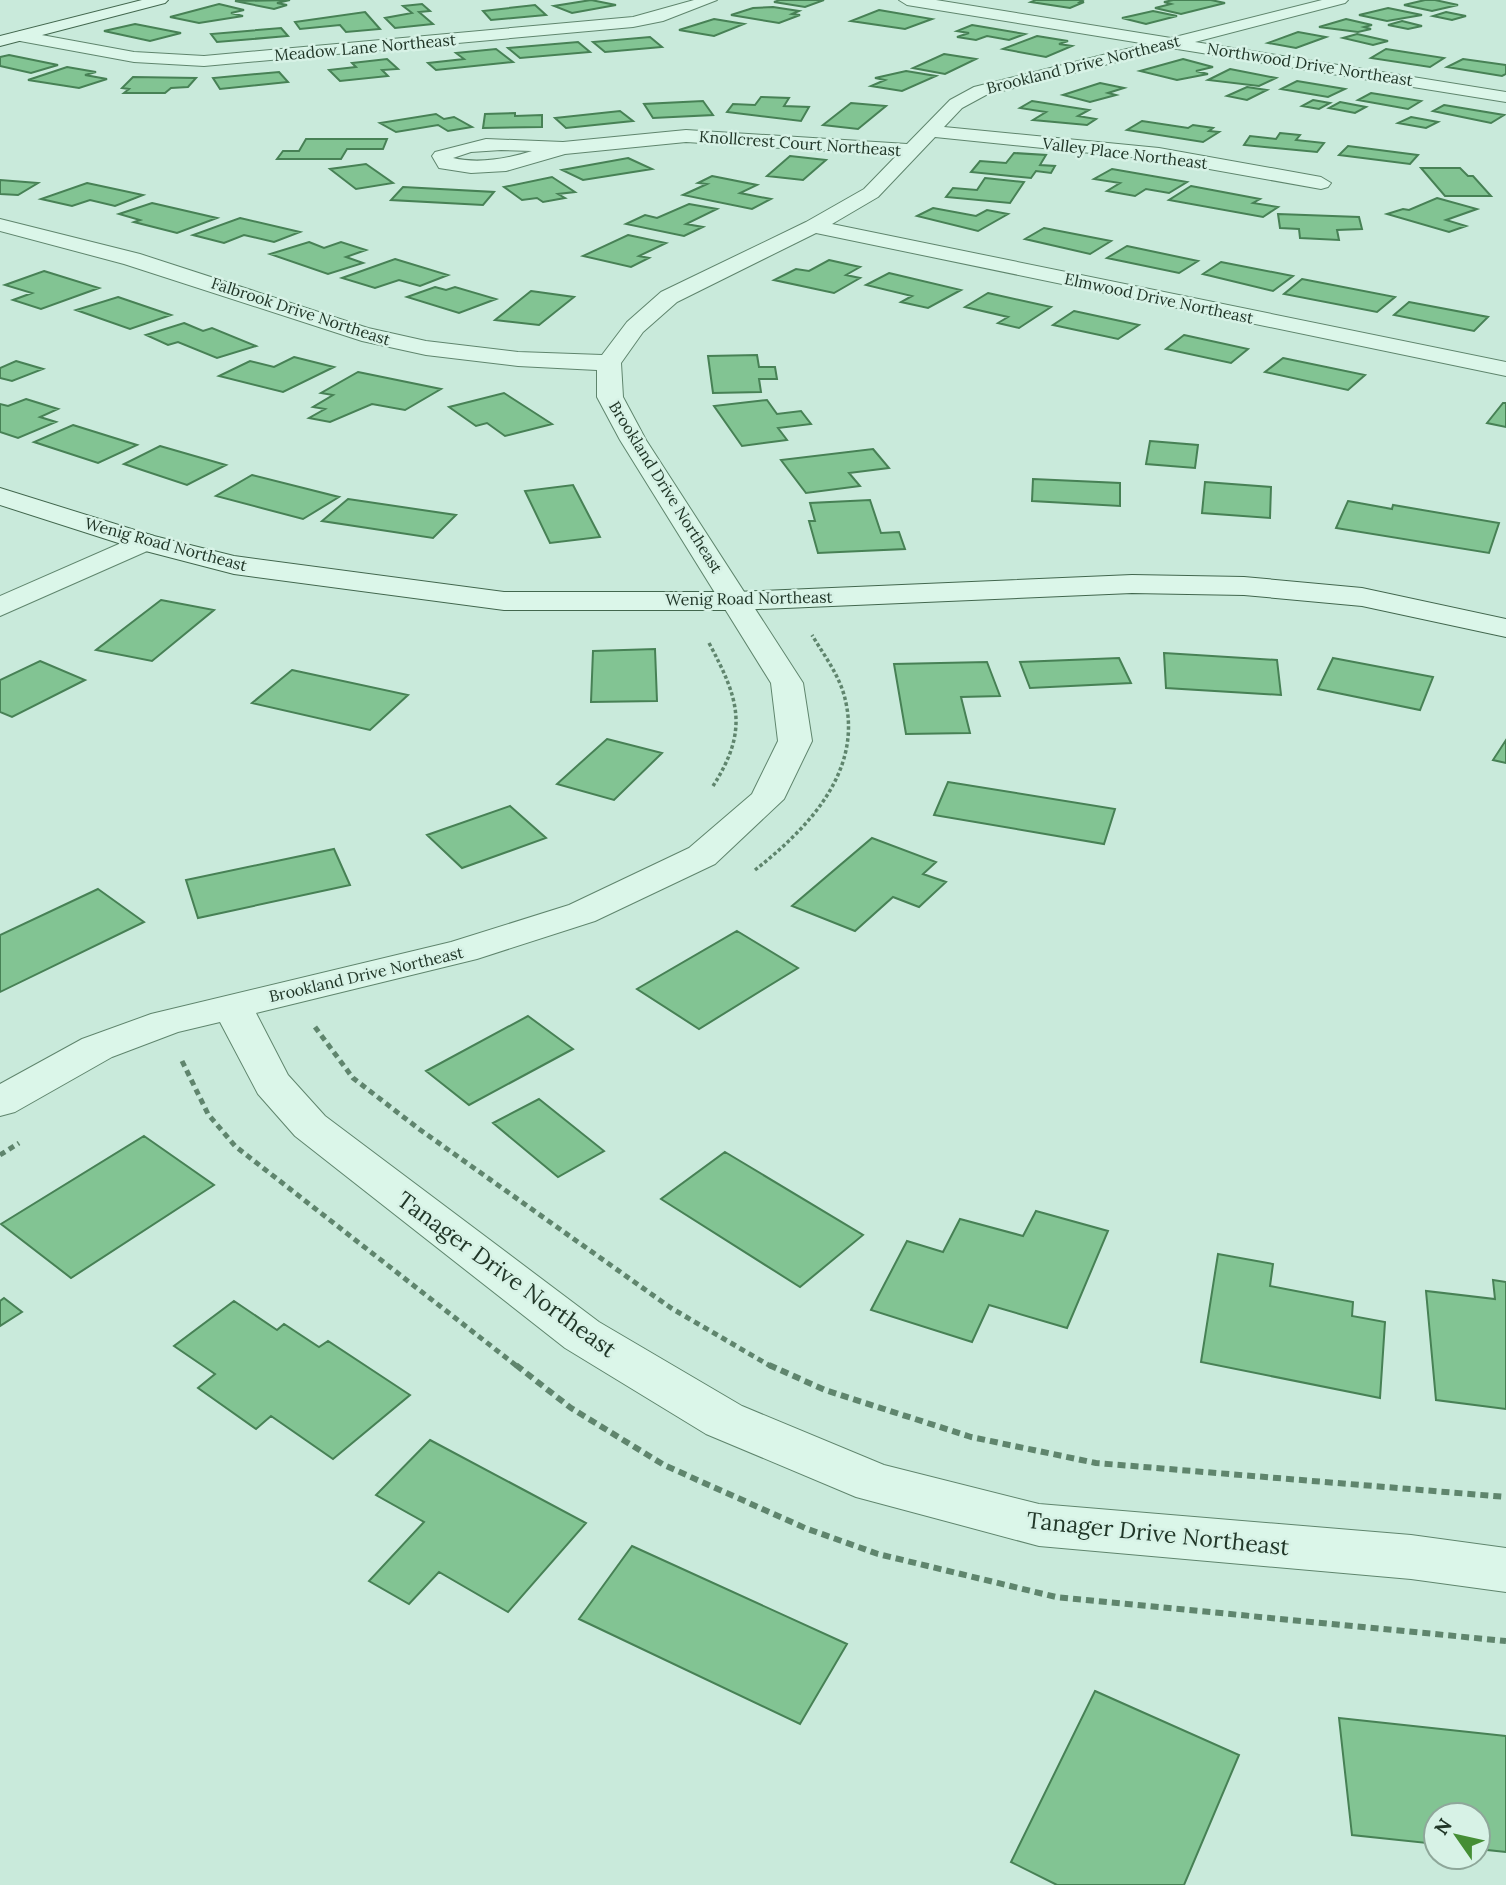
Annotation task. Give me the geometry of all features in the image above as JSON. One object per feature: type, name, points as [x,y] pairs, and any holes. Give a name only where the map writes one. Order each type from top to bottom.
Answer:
[{"type":"street","points":[[0,41],[160,0]]},
{"type":"street","name":"Meadow Lane Northeast","points":[[20,36],[128,59],[204,61],[633,22],[657,18],[709,0]]},
{"type":"street","name":"Northwood Drive Northeast","points":[[907,0],[1506,97]]},
{"type":"street","name":"Brookland Drive Northeast","points":[[0,1102],[97,1048],[165,1023],[463,951],[582,913],[702,856],[767,799],[795,741],[787,683],[610,397],[609,363],[635,327],[669,297],[813,226],[871,193],[956,104],[979,91],[1340,0]]},
{"type":"street","name":"Knollcrest Court Northeast","points":[[563,148],[506,164],[471,167],[446,164],[442,156],[459,147],[486,145],[563,148],[686,136],[920,141]]},
{"type":"street","name":"Valley Place Northeast","points":[[920,141],[1158,154],[1321,183]]},
{"type":"street","name":"Falbrook Drive Northeast","points":[[0,225],[132,258],[362,334],[426,348],[518,359],[609,363]]},
{"type":"street","name":"Elmwood Drive Northeast","points":[[813,226],[1506,369]]},
{"type":"street","name":"Wenig Road Northeast","points":[[0,496],[144,542],[234,565],[504,600],[736,601],[1132,584],[1244,586],[1362,597],[1506,628]]},
{"type":"street","points":[[0,607],[144,542]]},
{"type":"street","name":"Tanager Drive Northeast","points":[[233,1006],[261,1070],[281,1099],[310,1126],[582,1335],[724,1420],[874,1483],[1039,1525],[1411,1557],[1506,1570]]},
{"type":"path","points":[[702,631],[730,684],[739,720],[733,752],[711,789]]},
{"type":"path","points":[[314,1026],[353,1078],[419,1129],[671,1308],[772,1367],[825,1390],[971,1437],[1096,1463],[1506,1497]]},
{"type":"building","points":[[290,0],[277,3],[287,5],[274,9],[235,1]]},
{"type":"building","points":[[591,0],[616,5],[572,13],[554,6]]},
{"type":"building","points":[[824,0],[805,7],[774,2]]},
{"type":"building","points":[[1211,0],[1225,3],[1181,14],[1155,8],[1171,4],[1164,2]]},
{"type":"building","points":[[1425,0],[1458,5],[1432,11],[1404,5]]},
{"type":"building","points":[[1031,2],[1084,2],[1070,8]]},
{"type":"building","points":[[219,4],[244,10],[231,13],[243,16],[199,23],[170,17]]},
{"type":"building","points":[[422,4],[430,11],[419,12],[433,24],[395,28],[385,18],[412,13],[403,6]]},
{"type":"building","points":[[535,5],[546,15],[491,20],[483,11]]},
{"type":"building","points":[[773,7],[799,11],[792,14],[800,15],[779,23],[731,15],[753,8]]},
{"type":"building","points":[[1388,8],[1422,15],[1387,21],[1359,15]]},
{"type":"building","points":[[879,10],[932,19],[905,29],[851,21]]},
{"type":"building","points":[[1153,11],[1177,16],[1146,24],[1122,18]]},
{"type":"building","points":[[365,12],[380,29],[346,32],[340,25],[300,29],[295,22]]},
{"type":"building","points":[[1446,12],[1466,16],[1452,20],[1433,16]]},
{"type":"building","points":[[714,19],[744,24],[714,36],[679,30]]},
{"type":"building","points":[[1346,19],[1372,25],[1364,27],[1371,29],[1358,32],[1319,27]]},
{"type":"building","points":[[1402,21],[1422,26],[1408,29],[1388,25]]},
{"type":"building","points":[[135,24],[181,33],[150,41],[104,31]]},
{"type":"building","points":[[972,25],[1025,34],[1009,40],[987,36],[976,40],[957,37],[969,33],[957,31]]},
{"type":"building","points":[[281,28],[288,36],[217,42],[211,34]]},
{"type":"building","points":[[1298,32],[1326,37],[1296,48],[1268,43]]},
{"type":"building","points":[[1357,34],[1388,41],[1373,45],[1343,38]]},
{"type":"building","points":[[1037,36],[1068,41],[1059,44],[1072,46],[1046,57],[1003,49]]},
{"type":"building","points":[[650,37],[662,47],[605,52],[593,42]]},
{"type":"building","points":[[578,42],[590,52],[520,58],[508,48]]},
{"type":"building","points":[[496,49],[513,62],[436,70],[428,63],[464,59],[456,53]]},
{"type":"building","points":[[1386,49],[1444,58],[1430,67],[1371,58]]},
{"type":"building","points":[[944,54],[976,59],[945,74],[913,68]]},
{"type":"building","points":[[9,55],[58,65],[31,73],[0,66],[0,57]]},
{"type":"building","points":[[387,59],[398,69],[382,70],[388,76],[340,81],[329,70],[356,67],[352,63]]},
{"type":"building","points":[[1183,59],[1213,67],[1196,71],[1208,74],[1177,80],[1140,71]]},
{"type":"building","points":[[1463,59],[1506,65],[1506,74],[1502,76],[1447,67]]},
{"type":"building","points":[[67,67],[96,72],[85,75],[107,79],[79,88],[28,80]]},
{"type":"building","points":[[1230,69],[1276,78],[1259,86],[1208,80]]},
{"type":"building","points":[[906,71],[936,76],[902,91],[871,86],[885,80],[875,78]]},
{"type":"building","points":[[279,72],[288,82],[220,89],[213,78]]},
{"type":"building","points":[[133,77],[196,78],[188,87],[171,88],[165,93],[124,93],[129,89],[122,88]]},
{"type":"building","points":[[1297,81],[1345,89],[1328,97],[1281,89]]},
{"type":"building","points":[[1100,83],[1124,88],[1108,93],[1116,95],[1090,102],[1063,95]]},
{"type":"building","points":[[1247,87],[1267,90],[1247,100],[1227,96]]},
{"type":"building","points":[[1371,93],[1421,101],[1408,109],[1358,100]]},
{"type":"building","points":[[761,97],[789,98],[784,106],[809,107],[801,121],[727,112],[733,104],[755,105]]},
{"type":"building","points":[[1313,100],[1330,103],[1319,109],[1302,106]]},
{"type":"building","points":[[703,101],[713,115],[653,118],[644,104]]},
{"type":"building","points":[[1032,101],[1089,110],[1078,116],[1096,119],[1087,125],[1033,120],[1046,112],[1020,108]]},
{"type":"building","points":[[1340,102],[1366,107],[1355,113],[1329,108]]},
{"type":"building","points":[[851,103],[886,106],[858,129],[823,125]]},
{"type":"building","points":[[1444,105],[1504,115],[1491,123],[1433,111]]},
{"type":"building","points":[[620,111],[633,121],[566,128],[555,118]]},
{"type":"building","points":[[515,113],[515,116],[542,115],[542,127],[483,128],[485,114]]},
{"type":"building","points":[[436,114],[444,119],[454,117],[472,127],[448,131],[438,125],[396,132],[380,123]]},
{"type":"building","points":[[1411,117],[1438,122],[1426,128],[1398,123]]},
{"type":"building","points":[[1142,121],[1188,128],[1193,125],[1213,128],[1209,131],[1219,132],[1203,142],[1127,130]]},
{"type":"building","points":[[1280,133],[1300,135],[1296,140],[1324,143],[1317,152],[1244,145],[1250,136],[1276,139]]},
{"type":"building","points":[[306,139],[387,139],[383,149],[347,149],[341,159],[277,159],[283,151],[299,151]]},
{"type":"building","points":[[1348,146],[1418,155],[1410,164],[1339,155]]},
{"type":"building","points":[[1014,153],[1046,155],[1040,165],[1055,166],[1051,173],[1036,171],[1031,178],[971,172],[980,161],[1006,163]]},
{"type":"building","points":[[790,156],[826,160],[803,180],[767,176]]},
{"type":"building","points":[[628,158],[652,169],[583,180],[562,170]]},
{"type":"building","points":[[366,164],[393,183],[356,189],[330,169]]},
{"type":"building","points":[[1421,168],[1460,168],[1468,176],[1473,176],[1491,196],[1445,196]]},
{"type":"building","points":[[1112,169],[1187,182],[1169,193],[1146,189],[1135,196],[1107,191],[1120,183],[1094,179]]},
{"type":"building","points":[[712,176],[757,185],[740,193],[771,199],[752,209],[683,195],[707,184],[698,183]]},
{"type":"building","points":[[552,177],[575,192],[558,194],[565,198],[543,202],[537,198],[522,200],[504,187]]},
{"type":"building","points":[[985,178],[1024,182],[1010,203],[946,197],[953,188],[977,190]]},
{"type":"building","points":[[0,180],[38,183],[18,195],[0,194]]},
{"type":"building","points":[[87,183],[143,195],[115,206],[90,200],[72,206],[41,199]]},
{"type":"building","points":[[1191,186],[1260,199],[1253,203],[1278,207],[1263,217],[1169,200]]},
{"type":"building","points":[[403,187],[494,192],[483,205],[391,200]]},
{"type":"building","points":[[1437,198],[1477,209],[1446,220],[1466,226],[1449,232],[1387,214],[1409,210]]},
{"type":"building","points":[[152,203],[217,218],[177,233],[134,222],[140,220],[119,214]]},
{"type":"building","points":[[689,204],[717,209],[686,224],[703,227],[684,236],[626,224],[645,215],[657,218]]},
{"type":"building","points":[[933,208],[976,216],[987,210],[1008,214],[978,231],[917,216]]},
{"type":"building","points":[[1278,214],[1359,217],[1362,229],[1337,230],[1339,240],[1300,238],[1299,229],[1280,228]]},
{"type":"building","points":[[240,218],[300,232],[274,242],[244,235],[224,243],[193,235]]},
{"type":"building","points":[[1044,228],[1111,241],[1090,254],[1025,239]]},
{"type":"building","points":[[628,235],[666,243],[639,256],[649,258],[631,267],[583,256]]},
{"type":"building","points":[[309,242],[324,248],[341,242],[366,250],[346,257],[363,263],[328,274],[270,254]]},
{"type":"building","points":[[1127,246],[1198,261],[1179,273],[1107,258]]},
{"type":"building","points":[[395,259],[448,275],[420,286],[399,280],[375,288],[342,278]]},
{"type":"building","points":[[829,260],[860,267],[846,275],[860,278],[834,293],[774,280],[796,269],[809,271]]},
{"type":"building","points":[[1221,262],[1293,276],[1273,291],[1203,274]]},
{"type":"building","points":[[44,271],[99,288],[41,309],[13,300],[32,293],[5,285]]},
{"type":"building","points":[[889,273],[961,290],[928,308],[901,302],[912,296],[866,285]]},
{"type":"building","points":[[1302,279],[1395,297],[1377,312],[1284,294]]},
{"type":"building","points":[[435,287],[446,290],[455,287],[496,299],[459,313],[407,297]]},
{"type":"building","points":[[531,291],[574,297],[539,325],[495,320]]},
{"type":"building","points":[[988,293],[1051,307],[1019,328],[998,323],[1008,317],[965,307]]},
{"type":"building","points":[[118,297],[171,315],[130,329],[76,310]]},
{"type":"building","points":[[1409,302],[1488,317],[1474,331],[1394,315]]},
{"type":"building","points":[[1074,311],[1139,325],[1118,339],[1053,325]]},
{"type":"building","points":[[184,323],[203,331],[212,328],[256,346],[217,358],[178,342],[168,345],[146,335]]},
{"type":"building","points":[[1184,335],[1248,349],[1231,363],[1166,349]]},
{"type":"building","points":[[757,355],[759,367],[775,367],[777,379],[759,379],[761,392],[713,393],[708,356]]},
{"type":"building","points":[[294,357],[334,367],[283,392],[219,376],[250,361],[274,367]]},
{"type":"building","points":[[1283,358],[1365,375],[1348,390],[1265,372]]},
{"type":"building","points":[[16,361],[43,369],[12,381],[0,378],[0,368]]},
{"type":"building","points":[[358,372],[441,389],[405,410],[372,404],[330,422],[309,418],[325,409],[313,407],[333,395],[321,393]]},
{"type":"building","points":[[504,393],[552,424],[505,436],[487,423],[476,426],[449,407]]},
{"type":"building","points":[[26,399],[58,409],[40,417],[56,422],[18,438],[0,432],[0,404],[8,406]]},
{"type":"building","points":[[767,400],[777,414],[801,411],[811,424],[778,428],[787,440],[742,446],[714,406]]},
{"type":"building","points":[[1503,403],[1506,403],[1506,427],[1487,423]]},
{"type":"building","points":[[73,425],[137,445],[98,463],[34,442]]},
{"type":"building","points":[[1150,441],[1198,445],[1195,468],[1146,464]]},
{"type":"building","points":[[160,446],[226,465],[187,485],[124,464]]},
{"type":"building","points":[[873,449],[889,468],[849,473],[860,486],[806,493],[781,460]]},
{"type":"building","points":[[252,475],[339,497],[303,519],[216,496]]},
{"type":"building","points":[[1033,479],[1120,483],[1120,506],[1032,501]]},
{"type":"building","points":[[1205,482],[1271,487],[1270,518],[1202,513]]},
{"type":"building","points":[[573,485],[600,537],[550,543],[525,491]]},
{"type":"building","points":[[348,499],[456,515],[433,538],[322,521]]},
{"type":"building","points":[[870,500],[881,533],[899,532],[905,549],[818,553],[809,521],[815,521],[810,503]]},
{"type":"building","points":[[1348,501],[1392,509],[1393,505],[1499,523],[1489,553],[1336,528]]},
{"type":"building","points":[[161,600],[214,610],[152,661],[96,650]]},
{"type":"building","points":[[655,649],[657,701],[591,702],[593,651]]},
{"type":"building","points":[[1164,653],[1277,660],[1281,695],[1166,688]]},
{"type":"building","points":[[1119,658],[1131,683],[1030,688],[1020,662]]},
{"type":"building","points":[[1333,658],[1433,677],[1420,710],[1318,689]]},
{"type":"building","points":[[40,661],[85,680],[12,717],[0,712],[0,680]]},
{"type":"building","points":[[987,662],[1000,696],[961,697],[970,733],[906,734],[894,664]]},
{"type":"building","points":[[292,670],[408,695],[370,730],[252,703]]},
{"type":"building","points":[[607,739],[662,753],[614,800],[557,784]]},
{"type":"building","points":[[1506,740],[1506,763],[1493,760]]},
{"type":"building","points":[[948,782],[1115,809],[1104,844],[934,815]]},
{"type":"building","points":[[510,806],[546,838],[462,868],[427,835]]},
{"type":"building","points":[[872,838],[936,862],[923,874],[946,882],[919,907],[893,897],[855,931],[792,906]]},
{"type":"building","points":[[334,849],[350,885],[198,918],[186,880]]},
{"type":"building","points":[[98,889],[144,922],[0,992],[0,935]]},
{"type":"building","points":[[737,931],[798,968],[699,1029],[637,989]]},
{"type":"building","points":[[528,1016],[573,1049],[469,1105],[426,1071]]},
{"type":"building","points":[[539,1099],[604,1151],[558,1177],[493,1123]]},
{"type":"building","points":[[144,1136],[214,1185],[71,1278],[1,1224]]},
{"type":"building","points":[[725,1152],[863,1235],[800,1287],[661,1199]]},
{"type":"building","points":[[1036,1211],[1108,1231],[1067,1328],[989,1305],[972,1342],[871,1310],[907,1241],[943,1252],[960,1219],[1023,1236]]},
{"type":"building","points":[[1218,1254],[1273,1264],[1270,1286],[1353,1302],[1352,1316],[1385,1322],[1380,1398],[1201,1362]]},
{"type":"building","points":[[1493,1280],[1506,1282],[1506,1409],[1436,1400],[1426,1291],[1495,1299]]},
{"type":"building","points":[[4,1298],[22,1312],[0,1326],[0,1301]]},
{"type":"building","points":[[234,1301],[277,1330],[284,1324],[319,1347],[328,1341],[410,1395],[333,1459],[271,1416],[256,1429],[198,1388],[215,1374],[174,1346]]},
{"type":"building","points":[[430,1440],[586,1523],[508,1612],[439,1572],[409,1604],[369,1581],[424,1522],[376,1495]]},
{"type":"building","points":[[632,1546],[847,1644],[800,1724],[579,1619]]},
{"type":"building","points":[[1095,1691],[1239,1755],[1184,1885],[1057,1885],[1011,1862]]},
{"type":"building","points":[[1339,1718],[1506,1736],[1506,1852],[1492,1850],[1492,1801],[1422,1801],[1422,1842],[1352,1835]]}]
